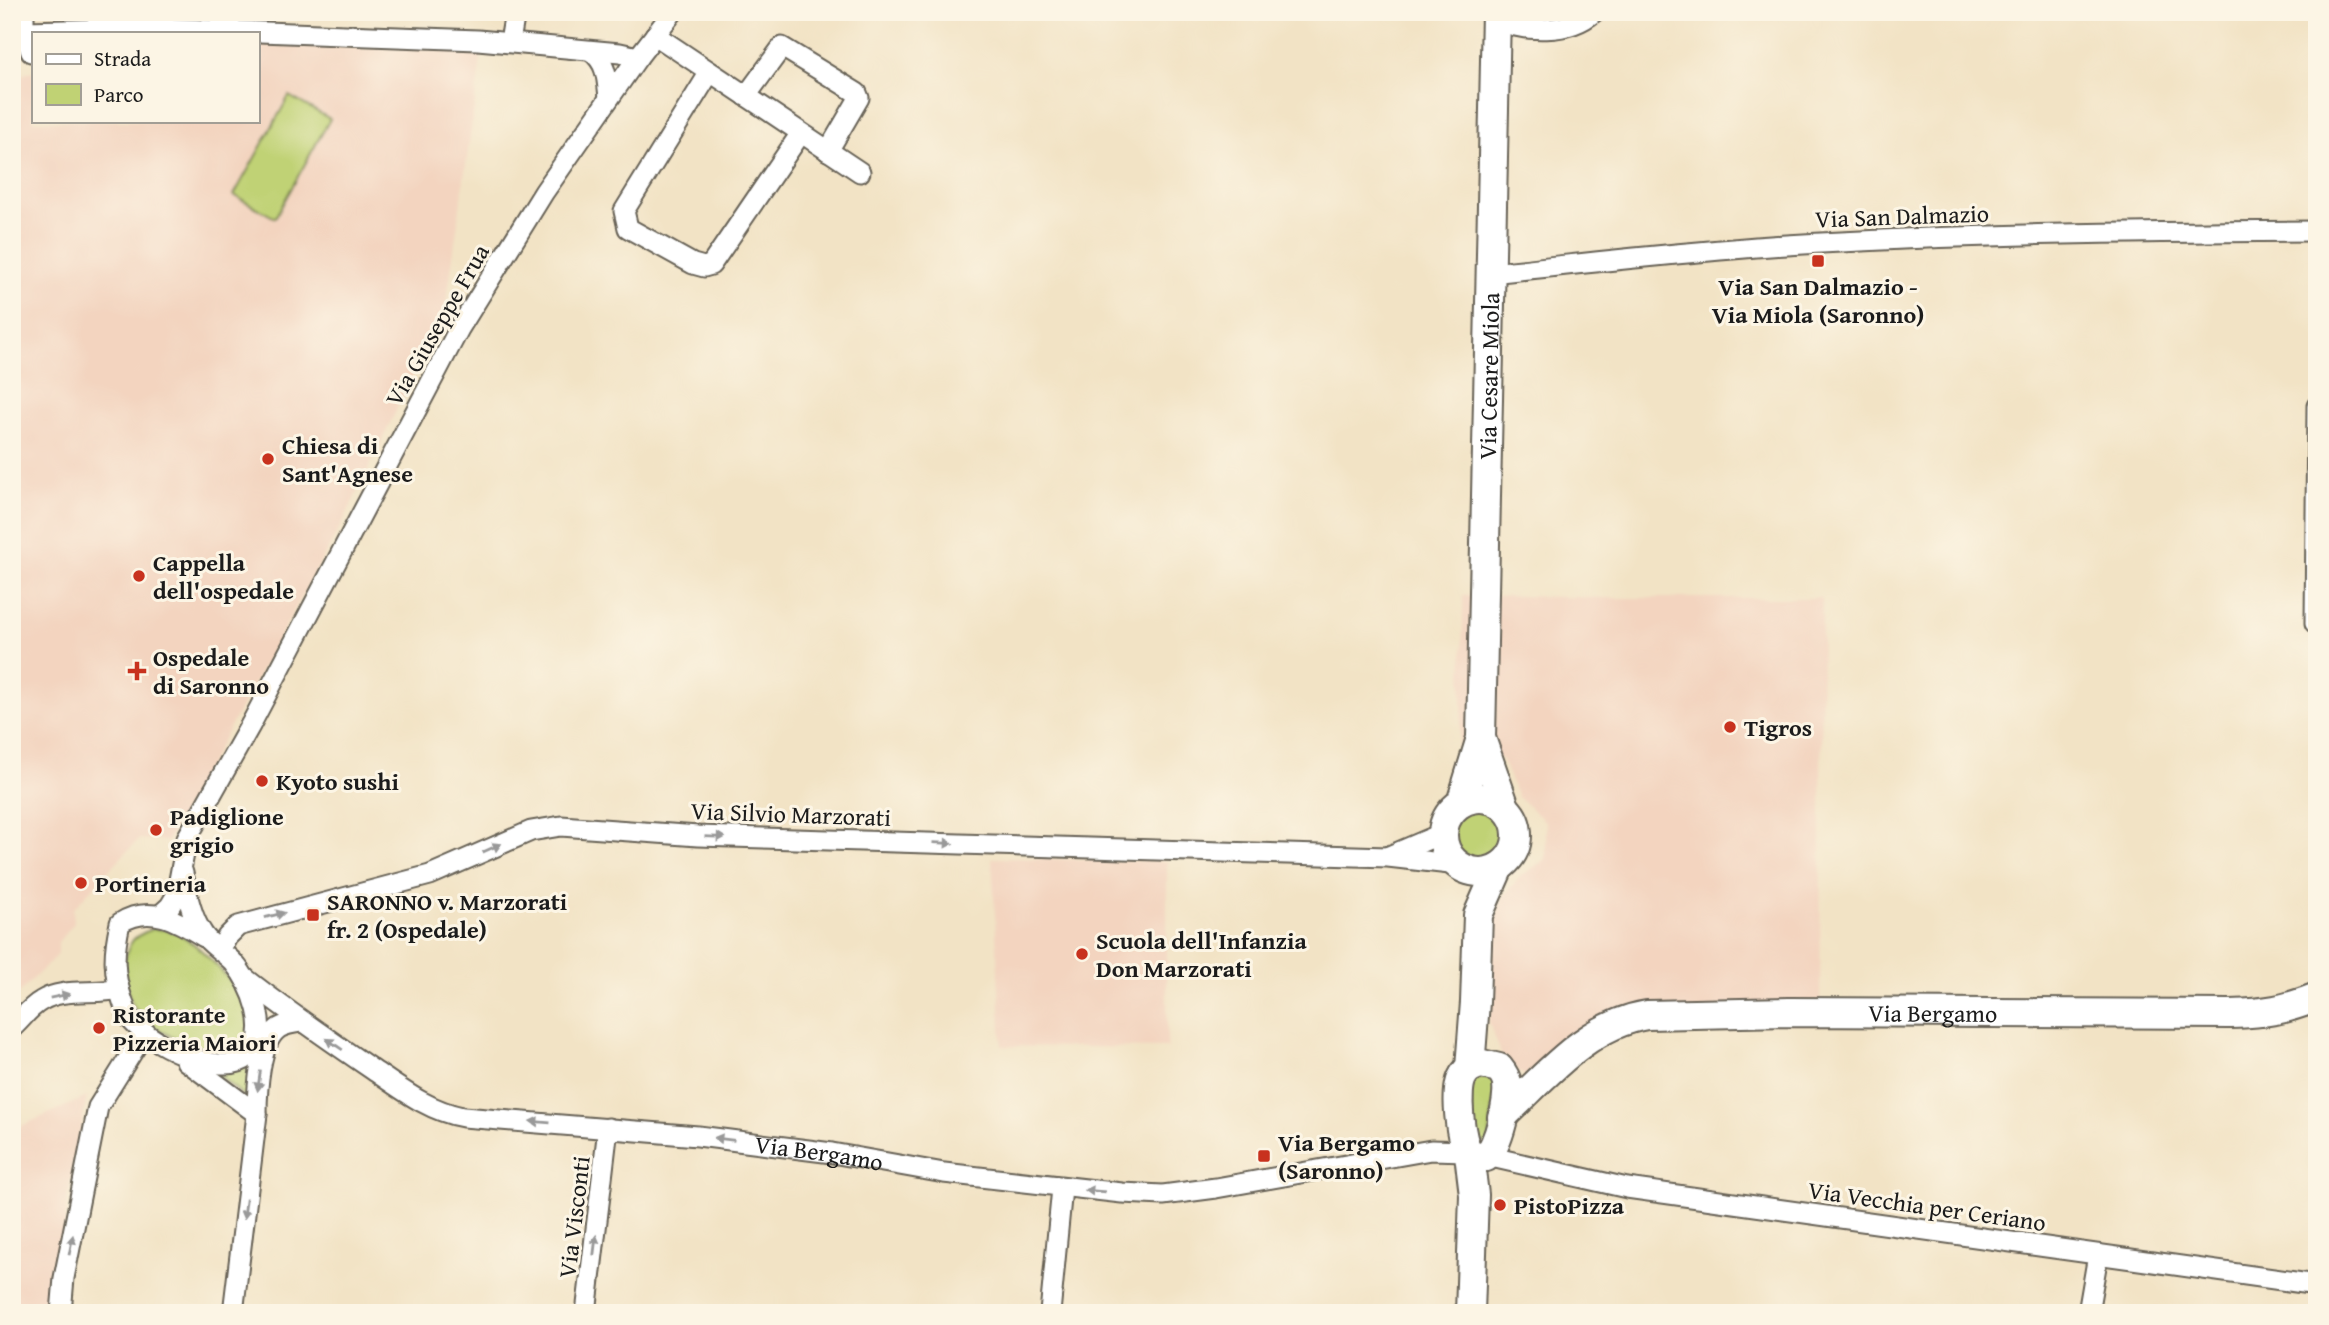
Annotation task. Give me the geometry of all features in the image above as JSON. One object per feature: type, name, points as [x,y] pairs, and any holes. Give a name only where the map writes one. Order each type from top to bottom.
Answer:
[{"type":"street","points":[[510,42],[515,12]]},
{"type":"street","name":"Via Giuseppe Frua","points":[[183,869],[187,838],[251,724],[459,329],[544,192],[638,57],[673,12]]},
{"type":"street","points":[[1504,15],[1512,27],[1554,29],[1588,18],[1594,12]]},
{"type":"street","name":"Via Cesare Miola","points":[[1478,915],[1459,865],[1449,856],[1443,833],[1450,812],[1461,803],[1481,738],[1491,273],[1504,15]]},
{"type":"street","points":[[25,54],[20,27],[256,32]]},
{"type":"street","points":[[133,32],[155,28]]},
{"type":"street","points":[[259,32],[510,42],[638,57]]},
{"type":"street","points":[[655,35],[860,172]]},
{"type":"street","points":[[747,96],[782,47],[857,93],[859,98],[828,151]]},
{"type":"street","points":[[591,51],[604,65],[609,98]]},
{"type":"street","points":[[710,72],[624,211],[628,228],[693,264],[704,267],[711,265],[801,132]]},
{"type":"street","name":"Via San Dalmazio","points":[[1491,273],[1721,250],[1846,242],[2132,233],[2317,232]]},
{"type":"street","points":[[2315,623],[2317,405]]},
{"type":"street","name":"Via Cesare Miola","points":[[1481,738],[1505,807],[1516,827],[1517,838],[1508,859],[1499,866],[1478,915],[1475,1002],[1488,1067],[1507,1083],[1482,1143]]},
{"type":"street","points":[[1461,803],[1474,798],[1486,798],[1505,807]]},
{"type":"street","name":"Via Silvio Marzorati","points":[[221,949],[233,930],[246,923],[430,875],[531,831],[561,827],[698,836],[1388,857],[1459,865]]},
{"type":"street","name":"Via Silvio Marzorati","points":[[1388,857],[1443,833]]},
{"type":"street","points":[[1459,865],[1478,872],[1499,866]]},
{"type":"street","points":[[160,915],[176,896],[183,869]]},
{"type":"street","points":[[183,869],[195,920],[204,937]]},
{"type":"street","points":[[172,1049],[208,1063],[232,1064],[248,1057],[257,1042],[260,1020],[257,1005],[245,978],[221,949],[176,921],[145,913],[120,923],[114,950],[114,969],[129,1017],[145,1032],[172,1049],[257,1114]]},
{"type":"street","name":"Via Bergamo","points":[[245,978],[301,1022],[411,1095],[446,1114],[608,1128],[832,1153],[944,1173],[1062,1188],[1163,1195],[1482,1143],[1559,1063],[1597,1033],[1629,1018],[1647,1015],[1789,1012],[2265,1013],[2285,1010],[2317,997]]},
{"type":"street","points":[[12,1028],[41,1000],[58,994],[119,989]]},
{"type":"street","points":[[233,1313],[264,1055],[271,1036],[278,1029],[301,1022]]},
{"type":"street","points":[[61,1313],[64,1278],[98,1107],[145,1032]]},
{"type":"street","points":[[1470,1313],[1474,1195],[1482,1143],[1459,1088],[1463,1075],[1488,1067],[1559,1063]]},
{"type":"street","name":"Via Visconti","points":[[586,1313],[608,1128]]},
{"type":"street","name":"Via Vecchia per Ceriano","points":[[1482,1143],[1532,1166],[1627,1188],[2317,1285]]},
{"type":"street","points":[[1050,1313],[1062,1188]]},
{"type":"street","points":[[2088,1313],[2098,1255]]},
{"type":"shaded area","points":[[259,45],[482,51],[446,306],[344,520],[167,841],[139,839],[73,909],[74,923],[58,942],[58,954],[12,1000],[12,78],[32,71],[32,122],[259,122]]},
{"type":"shaded area","points":[[1463,595],[1822,598],[1820,1022],[1666,1022],[1617,1033],[1525,1076],[1503,1058],[1489,1023],[1491,927],[1503,896],[1522,875],[1546,859],[1546,822],[1518,797],[1501,758],[1457,757],[1462,710]]},
{"type":"shaded area","name":"Scuola dell'Infanzia Don Marzorati","points":[[992,858],[1167,861],[1167,1048],[1002,1046]]},
{"type":"shaded area","points":[[87,1097],[68,1194],[56,1313],[12,1313],[12,1130]]},
{"type":"green space","points":[[289,96],[330,119],[275,218],[234,195]]},
{"type":"green space","points":[[1479,805],[1498,813],[1506,832],[1498,851],[1479,859],[1460,851],[1452,832],[1460,813]]},
{"type":"green space","points":[[152,929],[179,934],[195,945],[239,992],[247,1012],[250,1034],[236,1051],[198,1048],[170,1036],[147,1020],[133,1005],[125,977],[126,957],[133,940]]},
{"type":"green space","points":[[254,1065],[250,1101],[212,1070]]},
{"type":"green space","points":[[1497,1076],[1489,1143],[1474,1143],[1469,1079]]},
{"type":"place","name":"Via San Dalmazio - Via Miola (Saronno)","points":[[1818,261]]},
{"type":"place","name":"Chiesa di Sant'Agnese","points":[[268,459]]},
{"type":"place","name":"Cappella dell'ospedale","points":[[139,576]]},
{"type":"place","name":"Ospedale di Saronno","points":[[137,671]]},
{"type":"place","name":"Tigros","points":[[1730,727]]},
{"type":"place","name":"Kyoto sushi","points":[[262,781]]},
{"type":"place","name":"Padiglione grigio","points":[[156,830]]},
{"type":"place","name":"Portineria","points":[[81,883]]},
{"type":"place","name":"SARONNO v. Marzorati fr. 2 (Ospedale)","points":[[313,915]]},
{"type":"place","name":"Scuola dell'Infanzia Don Marzorati","points":[[1082,954]]},
{"type":"place","name":"Ristorante Pizzeria Maiori","points":[[99,1028]]},
{"type":"place","name":"Via Bergamo (Saronno)","points":[[1264,1156]]},
{"type":"place","name":"PistoPizza","points":[[1500,1205]]}]
